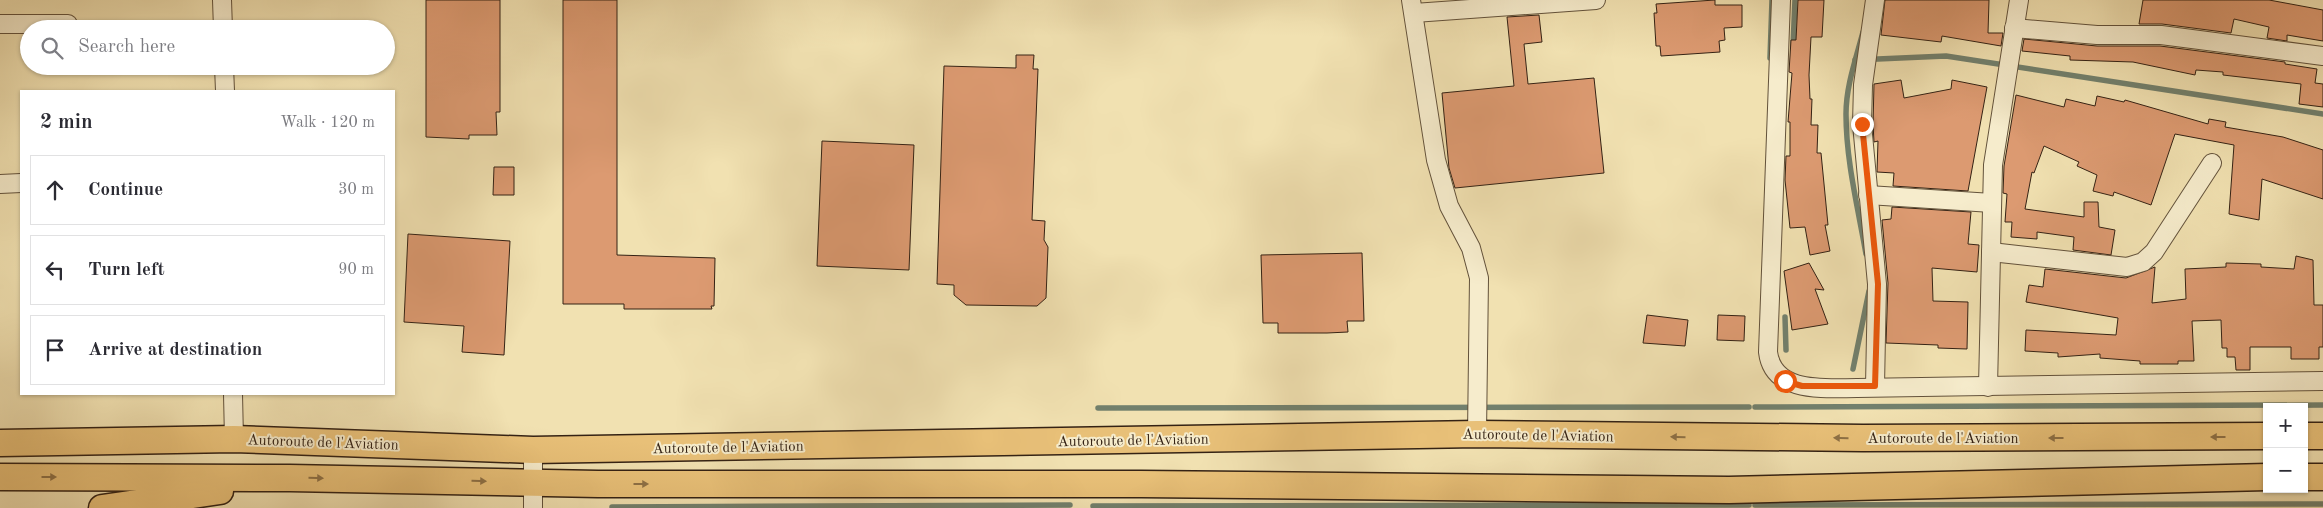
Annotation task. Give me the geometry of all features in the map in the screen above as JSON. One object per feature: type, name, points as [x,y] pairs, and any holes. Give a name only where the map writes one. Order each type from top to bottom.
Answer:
[{"type":"highway","name":"Autoroute de l'Aviation","points":[[0,442],[234,439],[533,450],[1477,434],[1863,438],[2263,436]]},
{"type":"highway","points":[[2308,436],[2323,436]]},
{"type":"highway","points":[[0,477],[290,478],[608,484],[1141,484],[1729,490],[2263,477]]},
{"type":"highway","points":[[2308,477],[2323,477]]},
{"type":"highway","points":[[102,508],[290,478]]},
{"type":"street","points":[[222,0],[223,20]]},
{"type":"street","points":[[1477,434],[1479,278],[1471,248],[1449,206],[1436,160],[1412,7],[1596,0]]},
{"type":"street","points":[[1781,0],[1769,362],[1775,373],[1785,381],[1802,386],[1988,387],[2323,381]]},
{"type":"street","points":[[1874,0],[1863,85],[1862,124],[1878,284],[1875,386]]},
{"type":"street","points":[[1988,387],[1993,165],[2009,50],[2019,0]]},
{"type":"street","points":[[0,24],[20,24]]},
{"type":"street","points":[[2014,28],[2097,35],[2161,35],[2323,56]]},
{"type":"street","points":[[224,75],[224,90]]},
{"type":"street","points":[[1991,252],[2126,266],[2143,262],[2154,252],[2212,162]]},
{"type":"street","points":[[0,184],[20,184]]},
{"type":"street","points":[[1868,195],[1992,203]]},
{"type":"street","points":[[233,395],[234,439]]},
{"type":"street","points":[[533,450],[533,508]]},
{"type":"building","points":[[426,0],[500,0],[500,112],[496,112],[497,135],[469,135],[469,139],[426,137]]},
{"type":"building","points":[[563,0],[617,0],[617,255],[715,258],[714,306],[711,306],[712,309],[624,309],[624,304],[563,304]]},
{"type":"building","points":[[1715,0],[1715,5],[1742,5],[1742,27],[1724,28],[1725,40],[1719,41],[1720,52],[1661,56],[1660,46],[1656,46],[1654,13],[1657,13],[1656,4]]},
{"type":"building","points":[[1798,0],[1824,0],[1822,37],[1811,37],[1809,75],[1810,99],[1812,99],[1811,125],[1818,125],[1817,153],[1821,153],[1828,225],[1825,225],[1830,251],[1810,255],[1805,227],[1790,228],[1785,180],[1786,156],[1790,156],[1790,122],[1788,122],[1792,73],[1789,72],[1791,40],[1796,40]]},
{"type":"building","points":[[1885,0],[1989,0],[1988,33],[2003,33],[2001,46],[1942,36],[1941,42],[1881,35]]},
{"type":"building","points":[[2143,0],[2269,0],[2323,10],[2323,41],[2287,35],[2287,41],[2267,38],[2269,27],[2234,19],[2231,33],[2162,24],[2139,24]]},
{"type":"building","points":[[1539,15],[1542,42],[1524,44],[1528,84],[1594,78],[1604,173],[1455,188],[1449,168],[1442,93],[1514,86],[1507,17]]},
{"type":"building","points":[[2024,39],[2097,46],[2160,46],[2285,62],[2285,64],[2317,69],[2315,83],[2323,84],[2323,107],[2299,104],[2301,84],[2223,75],[2223,72],[2196,70],[2195,75],[2133,62],[2070,60],[2070,56],[2022,51]]},
{"type":"building","points":[[1016,55],[1034,55],[1033,69],[1038,69],[1032,220],[1045,221],[1044,240],[1048,247],[1046,298],[1037,306],[966,305],[954,295],[954,285],[937,284],[944,66],[1016,68]]},
{"type":"building","points":[[1901,80],[1904,98],[1951,89],[1952,80],[1987,87],[1968,191],[1893,186],[1894,173],[1877,172],[1878,141],[1874,142],[1873,124],[1874,84]]},
{"type":"building","points":[[2016,95],[2064,107],[2066,99],[2095,106],[2097,96],[2124,102],[2125,100],[2208,124],[2209,119],[2226,122],[2225,127],[2283,137],[2323,150],[2323,199],[2262,179],[2259,220],[2229,214],[2234,145],[2175,134],[2151,205],[2114,192],[2113,196],[2093,191],[2097,175],[2077,166],[2079,162],[2044,146],[2034,173],[2032,172],[2025,209],[2084,217],[2084,202],[2098,202],[2099,227],[2115,230],[2111,255],[2073,250],[2074,237],[2037,232],[2037,239],[2011,237],[2012,222],[2005,222],[2007,194],[2003,193],[2004,166]]},
{"type":"building","points":[[822,141],[914,145],[909,270],[817,266]]},
{"type":"building","points":[[494,167],[514,167],[514,195],[493,195]]},
{"type":"building","points":[[1892,207],[1971,212],[1968,244],[1979,245],[1977,272],[1932,268],[1933,301],[1968,302],[1967,349],[1938,348],[1938,345],[1886,343],[1888,283],[1882,220],[1891,219]]},
{"type":"building","points":[[408,234],[510,241],[504,355],[462,352],[464,326],[404,322]]},
{"type":"building","points":[[1362,253],[1364,321],[1347,321],[1348,332],[1327,333],[1278,333],[1278,323],[1263,323],[1261,255]]},
{"type":"building","points":[[2296,256],[2313,260],[2314,305],[2323,305],[2323,347],[2319,347],[2319,359],[2291,359],[2291,347],[2250,347],[2250,370],[2236,370],[2235,357],[2227,357],[2227,348],[2222,348],[2221,320],[2192,321],[2194,361],[2178,361],[2178,364],[2140,364],[2140,361],[2100,358],[2100,354],[2058,357],[2058,353],[2025,351],[2026,330],[2116,335],[2118,318],[2026,302],[2029,285],[2043,287],[2045,269],[2126,278],[2155,267],[2152,303],[2186,299],[2185,269],[2226,267],[2226,263],[2261,264],[2261,267],[2294,269]]},
{"type":"building","points":[[1809,263],[1824,290],[1815,289],[1828,324],[1792,330],[1784,271]]},
{"type":"building","points":[[1647,315],[1688,320],[1685,346],[1643,343]]},
{"type":"building","points":[[1718,315],[1745,316],[1744,341],[1717,340]]},
{"type":"waterway","points":[[1770,58],[1772,0]]},
{"type":"waterway","points":[[1793,46],[1795,0]]},
{"type":"waterway","points":[[1863,32],[1850,83],[1846,114],[1850,167],[1866,254]]},
{"type":"waterway","points":[[1855,60],[1946,56],[2323,114]]},
{"type":"waterway","points":[[1853,369],[1869,291]]},
{"type":"waterway","points":[[1785,317],[1786,350]]},
{"type":"waterway","points":[[1755,407],[2323,405]]},
{"type":"waterway","points":[[1098,408],[1749,407]]},
{"type":"waterway","points":[[1755,505],[2323,504]]},
{"type":"waterway","points":[[612,507],[1070,505]]},
{"type":"waterway","points":[[1093,506],[1749,505]]},
{"type":"route","points":[[1785,381],[1802,386],[1832,388],[1875,386],[1878,284],[1864,160],[1862,124]]}]
